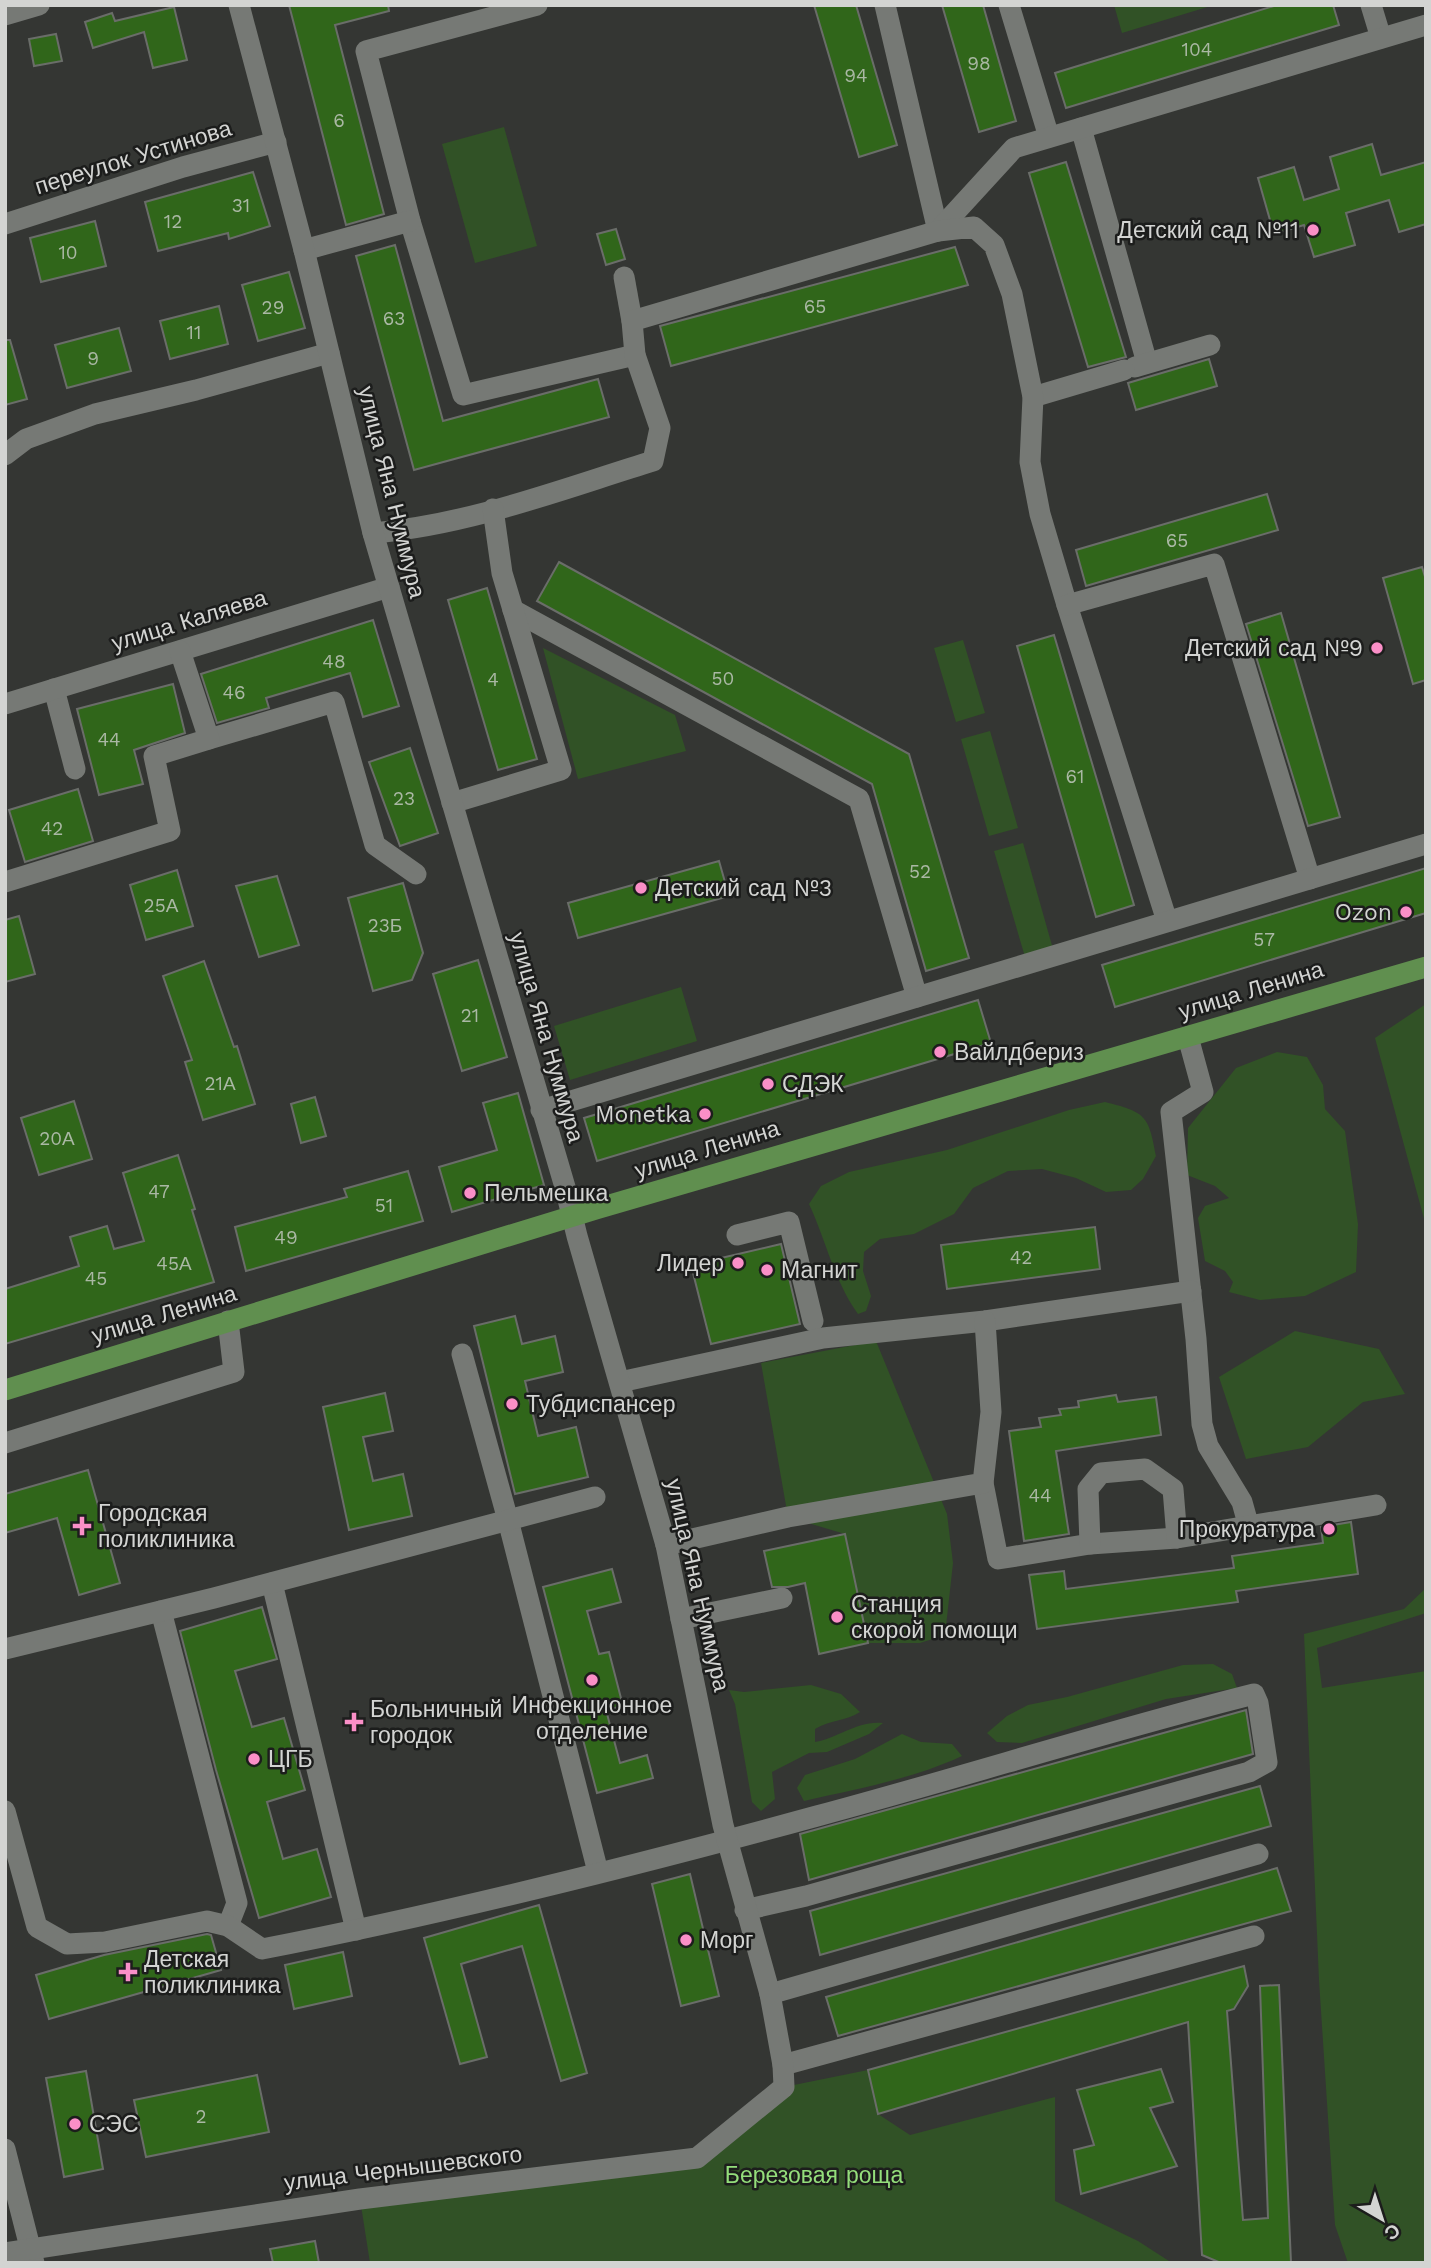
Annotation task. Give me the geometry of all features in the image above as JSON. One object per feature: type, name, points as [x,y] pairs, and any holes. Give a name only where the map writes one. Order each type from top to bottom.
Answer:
[{"type":"main road","name":"улица Ленина","points":[[5,1390],[572,1216],[1426,967]]},
{"type":"street","points":[[5,15],[39,5]]},
{"type":"street","name":"улица Яна Нуммура","points":[[239,5],[304,250],[373,533],[666,1545],[727,1840],[770,1994],[783,2065],[784,2087]]},
{"type":"street","points":[[537,5],[504,10],[366,51],[410,221],[463,394],[635,355]]},
{"type":"street","points":[[885,5],[937,231]]},
{"type":"street","points":[[1009,5],[1049,137]]},
{"type":"street","points":[[1371,5],[1381,38]]},
{"type":"street","points":[[937,231],[1014,148],[1426,25]]},
{"type":"street","points":[[1080,128],[1134,368]]},
{"type":"street","name":"переулок Устинова","points":[[5,224],[183,167],[276,142]]},
{"type":"street","points":[[304,250],[410,221]]},
{"type":"street","points":[[632,321],[937,231],[974,227],[994,246],[1012,294],[1032,397],[1030,462],[1040,514],[1167,921]]},
{"type":"street","points":[[373,533],[415,529],[493,509],[653,461],[660,428],[635,355],[624,277]]},
{"type":"street","points":[[1032,397],[1210,345]]},
{"type":"street","points":[[5,455],[26,439],[95,414],[196,390],[329,352]]},
{"type":"street","points":[[452,803],[561,770],[502,573],[493,509]]},
{"type":"street","points":[[1067,605],[1214,564],[1310,879]]},
{"type":"street","name":"улица Каляева","points":[[5,704],[388,587]]},
{"type":"street","points":[[513,610],[859,799],[917,997]]},
{"type":"street","points":[[180,651],[209,739]]},
{"type":"street","points":[[54,689],[75,769]]},
{"type":"street","points":[[5,882],[170,831],[153,757],[334,702],[375,845],[416,874]]},
{"type":"street","points":[[541,1110],[1426,844]]},
{"type":"street","points":[[1188,1037],[1203,1091],[1171,1112],[1191,1291],[1202,1424],[1208,1446],[1242,1502],[1249,1527]]},
{"type":"street","points":[[737,1235],[789,1222],[813,1321]]},
{"type":"street","points":[[620,1382],[823,1338],[985,1321],[1191,1291]]},
{"type":"street","points":[[5,1443],[234,1371],[228,1321]]},
{"type":"street","points":[[985,1321],[991,1412],[983,1483],[998,1559],[1090,1544],[1177,1538],[1376,1505]]},
{"type":"street","points":[[462,1354],[508,1520],[597,1872]]},
{"type":"street","points":[[1090,1544],[1087,1489],[1101,1473],[1145,1469],[1173,1489],[1177,1538]]},
{"type":"street","points":[[666,1545],[788,1517],[983,1483]]},
{"type":"street","points":[[5,1649],[272,1583],[595,1497]]},
{"type":"street","points":[[272,1583],[356,1930]]},
{"type":"street","points":[[681,1619],[782,1598]]},
{"type":"street","points":[[161,1611],[237,1903],[228,1926]]},
{"type":"street","points":[[5,1811],[37,1927],[66,1944],[105,1942],[207,1921],[228,1926],[262,1949],[356,1930],[727,1840],[975,1772],[1140,1723],[1254,1694],[1258,1703],[1267,1762],[1249,1772],[806,1896],[745,1910]]},
{"type":"street","points":[[770,1994],[1258,1854]]},
{"type":"street","points":[[783,2065],[1254,1936]]},
{"type":"street","name":"улица Чернышевского","points":[[5,2253],[32,2255],[360,2199],[696,2158],[784,2087]]},
{"type":"street","points":[[5,2149],[32,2255]]},
{"type":"green space","points":[[1114,5],[1214,5],[1122,33]]},
{"type":"green space","points":[[504,127],[537,246],[475,263],[442,144]]},
{"type":"green space","points":[[963,640],[985,713],[956,722],[934,648]]},
{"type":"green space","points":[[543,648],[675,715],[686,751],[578,779]]},
{"type":"green space","points":[[990,731],[1018,828],[989,836],[961,739]]},
{"type":"green space","points":[[1023,843],[1053,949],[1025,957],[994,851]]},
{"type":"green space","points":[[681,987],[697,1041],[570,1080],[554,1026]]},
{"type":"green space","points":[[1426,1004],[1426,1226],[1375,1038]]},
{"type":"green space","points":[[1277,1052],[1307,1057],[1323,1085],[1325,1109],[1345,1131],[1358,1224],[1356,1272],[1305,1296],[1260,1300],[1229,1292],[1233,1282],[1225,1271],[1205,1261],[1198,1218],[1205,1206],[1229,1198],[1215,1186],[1187,1175],[1188,1128],[1236,1068]]},
{"type":"green space","points":[[1105,1102],[1137,1113],[1143,1117],[1151,1132],[1156,1156],[1143,1179],[1131,1190],[1106,1192],[1076,1178],[1042,1169],[1008,1171],[973,1188],[954,1214],[914,1234],[880,1239],[864,1252],[863,1271],[871,1296],[866,1311],[858,1314],[836,1274],[809,1204],[821,1186],[849,1172],[947,1150],[1069,1110]]},
{"type":"green space","points":[[1295,1331],[1379,1349],[1405,1394],[1363,1402],[1308,1447],[1246,1459],[1219,1377]]},
{"type":"green space","points":[[876,1341],[947,1514],[953,1563],[945,1635],[920,1643],[868,1643],[845,1534],[788,1517],[761,1363]]},
{"type":"green space","points":[[1426,1588],[1426,1613],[1317,1648],[1322,1688],[1426,1671],[1426,2263],[1348,2263],[1335,2225],[1319,1980],[1304,1634],[1404,1609]]},
{"type":"green space","points":[[1213,1664],[1232,1674],[1237,1688],[1166,1699],[1022,1743],[997,1742],[987,1733],[1007,1716],[1028,1705],[1183,1665]]},
{"type":"green space","points":[[811,1685],[841,1694],[860,1712],[815,1729],[815,1742],[865,1724],[883,1723],[869,1734],[827,1752],[809,1753],[772,1772],[775,1799],[761,1811],[752,1802],[735,1704],[729,1690],[744,1692]]},
{"type":"green space","points":[[902,1734],[921,1742],[952,1744],[962,1756],[904,1777],[804,1801],[797,1788],[805,1775],[855,1759]]},
{"type":"green space","name":"Березовая роща","points":[[868,2070],[878,2114],[910,2135],[1055,2097],[1055,2201],[1138,2241],[1172,2263],[370,2263],[360,2199],[696,2158],[784,2087]]},
{"type":"building","points":[[289,5],[388,5],[389,11],[335,25],[384,214],[346,225]]},
{"type":"building","points":[[814,5],[856,5],[897,145],[859,157]]},
{"type":"building","points":[[942,5],[983,5],[1016,121],[979,132]]},
{"type":"building","points":[[1277,5],[1333,5],[1339,25],[1066,108],[1055,73]]},
{"type":"building","points":[[174,7],[187,60],[153,68],[144,32],[93,48],[85,22],[112,13],[115,21]]},
{"type":"building","points":[[56,34],[62,61],[34,66],[29,39]]},
{"type":"building","points":[[1372,144],[1381,175],[1426,162],[1426,224],[1399,232],[1389,200],[1346,213],[1355,245],[1314,257],[1304,225],[1274,234],[1258,178],[1294,167],[1304,200],[1339,189],[1330,157]]},
{"type":"building","points":[[1066,162],[1126,357],[1088,367],[1029,173]]},
{"type":"building","points":[[253,172],[270,226],[229,239],[228,233],[158,251],[145,202]]},
{"type":"building","points":[[95,221],[106,266],[41,282],[30,238]]},
{"type":"building","points":[[616,229],[625,259],[606,265],[597,234]]},
{"type":"building","points":[[395,245],[443,421],[598,379],[609,417],[414,470],[356,256]]},
{"type":"building","points":[[955,247],[968,285],[671,366],[660,326]]},
{"type":"building","points":[[289,272],[305,328],[258,341],[242,285]]},
{"type":"building","points":[[219,306],[228,344],[170,359],[160,321]]},
{"type":"building","points":[[119,328],[131,371],[67,388],[55,345]]},
{"type":"building","points":[[5,340],[10,340],[27,399],[5,405]]},
{"type":"building","points":[[1209,359],[1217,386],[1136,410],[1128,383]]},
{"type":"building","points":[[1267,494],[1278,530],[1086,586],[1076,550]]},
{"type":"building","points":[[559,562],[909,754],[969,958],[926,971],[872,784],[537,601]]},
{"type":"building","points":[[1422,567],[1426,580],[1426,680],[1413,684],[1383,578]]},
{"type":"building","points":[[487,588],[537,759],[498,770],[448,600]]},
{"type":"building","points":[[1281,613],[1340,817],[1308,826],[1246,624]]},
{"type":"building","points":[[373,620],[399,706],[363,717],[350,673],[266,698],[269,708],[217,723],[201,674]]},
{"type":"building","points":[[1054,635],[1134,905],[1096,917],[1017,646]]},
{"type":"building","points":[[173,684],[185,733],[134,750],[143,784],[99,795],[77,709]]},
{"type":"building","points":[[410,748],[438,833],[400,846],[369,762]]},
{"type":"building","points":[[78,789],[93,841],[25,862],[9,810]]},
{"type":"building","points":[[719,861],[729,896],[578,938],[568,903]]},
{"type":"building","points":[[1426,868],[1426,913],[1115,1007],[1102,965]]},
{"type":"building","points":[[177,870],[193,926],[146,940],[130,885]]},
{"type":"building","points":[[277,876],[299,945],[259,957],[236,886]]},
{"type":"building","points":[[403,883],[423,953],[412,980],[373,991],[348,898]]},
{"type":"building","points":[[19,916],[35,974],[5,982],[5,920]]},
{"type":"building","points":[[478,960],[507,1057],[462,1071],[433,974]]},
{"type":"building","points":[[204,961],[234,1047],[237,1046],[255,1104],[203,1120],[185,1062],[192,1060],[163,976]]},
{"type":"building","points":[[978,1000],[991,1043],[597,1161],[584,1118]]},
{"type":"building","points":[[518,1093],[544,1185],[452,1212],[439,1167],[497,1150],[483,1103]]},
{"type":"building","points":[[315,1097],[326,1136],[301,1143],[291,1104]]},
{"type":"building","points":[[74,1101],[92,1159],[39,1175],[21,1118]]},
{"type":"building","points":[[178,1155],[214,1282],[5,1344],[5,1289],[79,1266],[70,1237],[107,1226],[114,1249],[144,1241],[123,1173]]},
{"type":"building","points":[[408,1171],[423,1221],[246,1271],[235,1227],[347,1197],[344,1189]]},
{"type":"building","points":[[1095,1227],[1100,1269],[947,1289],[941,1245]]},
{"type":"building","points":[[781,1244],[800,1324],[711,1344],[691,1265]]},
{"type":"building","name":"Тубдиспансер","points":[[515,1316],[522,1344],[555,1336],[563,1372],[525,1381],[538,1436],[576,1427],[588,1477],[515,1494],[474,1326]]},
{"type":"building","points":[[385,1393],[393,1431],[363,1437],[373,1481],[403,1474],[412,1516],[349,1530],[323,1407]]},
{"type":"building","points":[[1116,1395],[1118,1402],[1156,1397],[1161,1435],[1056,1451],[1069,1534],[1024,1541],[1009,1431],[1041,1427],[1039,1418],[1061,1415],[1059,1409],[1079,1407],[1078,1401]]},
{"type":"building","name":"Городская поликлиника","points":[[88,1470],[120,1583],[79,1595],[57,1518],[5,1533],[5,1494]]},
{"type":"building","points":[[1351,1522],[1358,1574],[1236,1591],[1238,1602],[1037,1629],[1029,1575],[1064,1571],[1066,1589],[1234,1568],[1232,1556],[1323,1543],[1321,1527]]},
{"type":"building","name":"Станция скорой помощи","points":[[845,1534],[868,1643],[819,1654],[805,1583],[772,1587],[764,1551]]},
{"type":"building","name":"Инфекционное отделение","points":[[612,1569],[621,1602],[587,1611],[599,1654],[609,1652],[623,1706],[606,1710],[620,1763],[647,1755],[653,1778],[597,1793],[543,1587]]},
{"type":"building","name":"ЦГБ","points":[[262,1607],[277,1659],[235,1671],[252,1727],[284,1718],[305,1790],[267,1802],[283,1859],[317,1849],[331,1897],[259,1918],[216,1770],[180,1631]]},
{"type":"building","points":[[1246,1710],[1253,1754],[809,1880],[800,1834]]},
{"type":"building","points":[[1260,1786],[1271,1826],[820,1955],[810,1911]]},
{"type":"building","points":[[1277,1868],[1291,1911],[838,2036],[826,1997]]},
{"type":"building","name":"Морг","points":[[690,1874],[719,1996],[681,2006],[652,1884]]},
{"type":"building","points":[[539,1905],[587,2073],[561,2081],[522,1946],[461,1964],[487,2057],[460,2064],[424,1938]]},
{"type":"building","name":"Детская поликлиника","points":[[211,1935],[221,1970],[49,2019],[36,1975],[104,1955]]},
{"type":"building","points":[[343,1952],[352,1996],[294,2009],[285,1965]]},
{"type":"building","points":[[1244,1966],[1248,1986],[1234,2009],[1227,2011],[1243,2220],[1268,2218],[1260,1986],[1279,1985],[1291,2263],[1221,2263],[1202,2255],[1188,2022],[878,2114],[868,2070]]},
{"type":"building","points":[[1161,2069],[1173,2102],[1150,2108],[1177,2166],[1081,2194],[1074,2150],[1094,2145],[1077,2090]]},
{"type":"building","name":"СЭС","points":[[86,2071],[103,2169],[64,2177],[46,2078]]},
{"type":"building","points":[[257,2075],[269,2132],[146,2157],[134,2100]]},
{"type":"building","points":[[315,2241],[319,2263],[273,2263],[270,2249]]},
{"type":"place","name":"Детский сад №11","points":[[1313,230]]},
{"type":"place","name":"Детский сад №9","points":[[1377,648]]},
{"type":"place","name":"Детский сад №3","points":[[641,888]]},
{"type":"place","name":"Ozon","points":[[1406,912]]},
{"type":"place","name":"Вайлдбериз","points":[[940,1052]]},
{"type":"place","name":"СДЭК","points":[[768,1084]]},
{"type":"place","name":"Monetka","points":[[705,1114]]},
{"type":"place","name":"Пельмешка","points":[[470,1193]]},
{"type":"place","name":"Лидер","points":[[738,1263]]},
{"type":"place","name":"Магнит","points":[[767,1270]]},
{"type":"place","name":"Тубдиспансер","points":[[512,1404]]},
{"type":"place","name":"Городская поликлиника","points":[[82,1526]]},
{"type":"place","name":"Прокуратура","points":[[1329,1529]]},
{"type":"place","name":"Станция скорой помощи","points":[[837,1617]]},
{"type":"place","name":"Инфекционное отделение","points":[[592,1680]]},
{"type":"place","name":"Больничный городок","points":[[354,1722]]},
{"type":"place","name":"ЦГБ","points":[[254,1759]]},
{"type":"place","name":"Морг","points":[[686,1940]]},
{"type":"place","name":"Детская поликлиника","points":[[128,1972]]},
{"type":"place","name":"СЭС","points":[[75,2124]]}]
